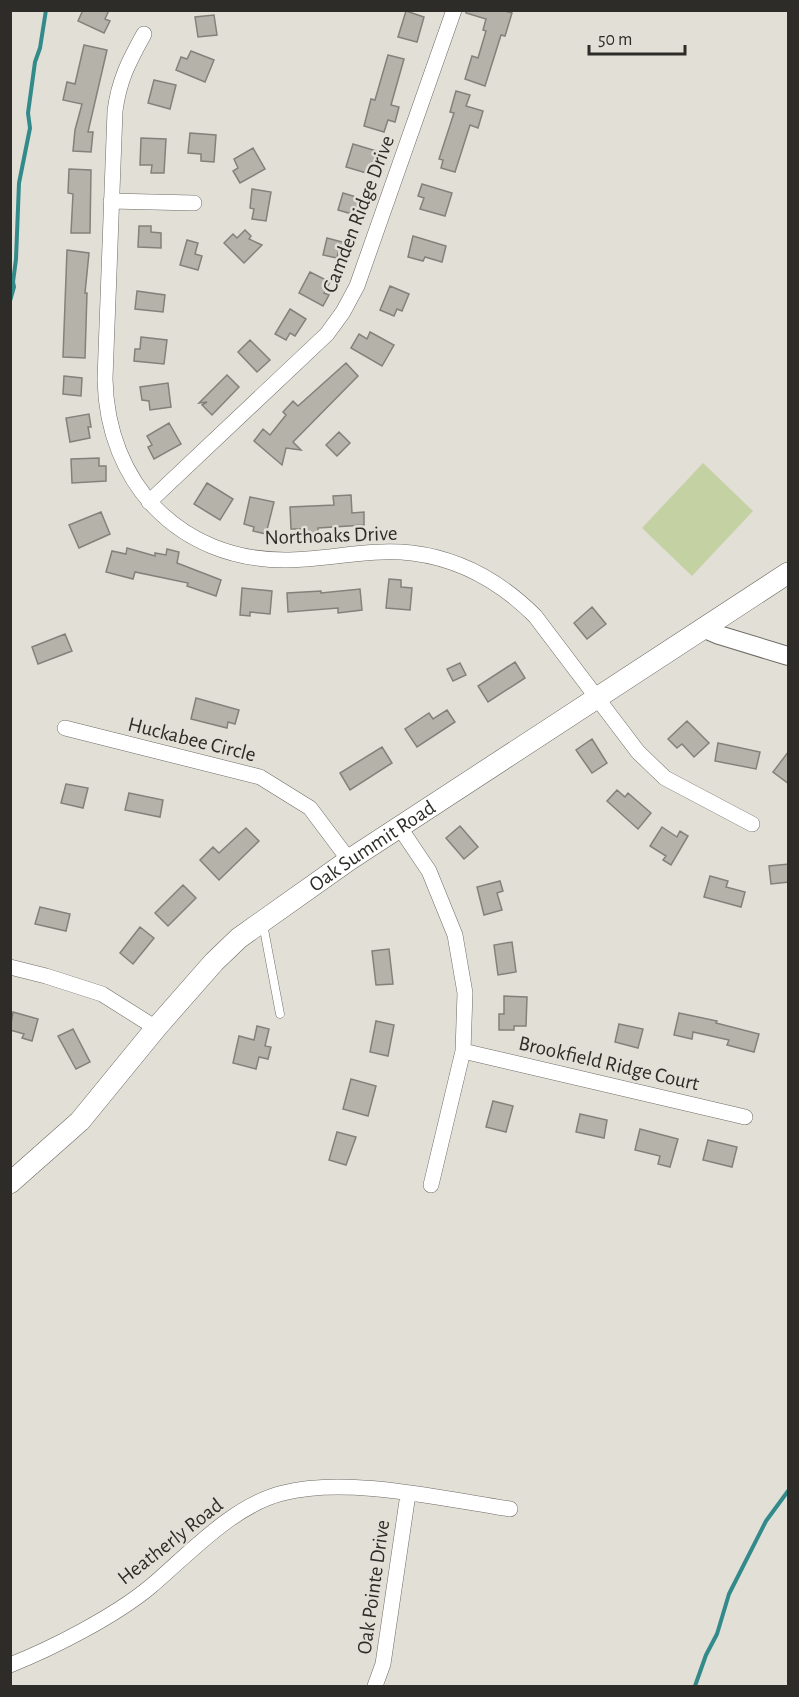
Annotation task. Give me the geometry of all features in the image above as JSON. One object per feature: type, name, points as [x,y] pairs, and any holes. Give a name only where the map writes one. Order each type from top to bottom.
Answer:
[{"type":"main road","name":"Oak Summit Road","points":[[10,1183],[80,1120],[156,1028],[214,962],[239,938],[349,860],[789,573]]},
{"type":"street","name":"Camden Ridge Drive","points":[[149,502],[327,334],[343,312],[357,286],[454,10]]},
{"type":"street","name":"Northoaks Drive","points":[[144,34],[128,63],[118,88],[115,111],[105,379],[107,408],[114,443],[137,487],[149,502],[179,528],[221,550],[247,557],[288,560],[387,551],[414,553],[454,563],[477,572],[511,594],[535,616],[568,663],[638,752],[665,778],[752,824]]},
{"type":"street","points":[[111,201],[194,203]]},
{"type":"street","points":[[705,629],[789,656]]},
{"type":"street","name":"Huckabee Circle","points":[[65,728],[260,777],[310,808],[349,860]]},
{"type":"street","points":[[400,828],[429,871],[455,935],[465,993],[463,1051],[431,1185]]},
{"type":"street","points":[[10,967],[102,994],[156,1028]]},
{"type":"street","name":"Brookfield Ridge Court","points":[[463,1051],[745,1116]]},
{"type":"street","name":"Heatherly Road","points":[[10,1665],[101,1620],[148,1588],[202,1540],[246,1509],[282,1493],[315,1488],[355,1487],[510,1509]]},
{"type":"street","name":"Oak Pointe Drive","points":[[375,1686],[383,1664],[408,1494]]},
{"type":"lane","points":[[262,920],[280,1014]]},
{"type":"green space","points":[[703,463],[753,511],[692,576],[642,528]]},
{"type":"building","points":[[83,10],[109,10],[105,19],[110,21],[104,33],[78,21]]},
{"type":"building","points":[[466,10],[502,10],[512,13],[505,36],[501,35],[485,86],[465,79],[472,56],[478,58],[486,31],[483,30],[486,19],[466,13]]},
{"type":"building","points":[[406,11],[424,17],[417,42],[398,37]]},
{"type":"building","points":[[214,15],[217,35],[198,37],[195,17]]},
{"type":"building","points":[[84,45],[107,50],[88,132],[93,132],[91,152],[73,151],[75,130],[82,104],[63,100],[67,82],[75,84]]},
{"type":"building","points":[[191,51],[214,60],[205,82],[176,70],[181,57],[187,59]]},
{"type":"building","points":[[388,55],[404,59],[391,105],[399,107],[395,122],[388,120],[384,132],[364,126],[371,99],[375,100]]},
{"type":"building","points":[[154,80],[176,85],[170,109],[148,103]]},
{"type":"building","points":[[456,91],[470,95],[466,106],[483,111],[478,128],[470,125],[455,172],[441,168],[443,160],[439,159],[454,113],[450,112]]},
{"type":"building","points":[[190,133],[216,135],[214,162],[201,161],[201,154],[188,153]]},
{"type":"building","points":[[141,138],[166,139],[164,173],[151,173],[152,165],[140,165]]},
{"type":"building","points":[[353,144],[383,153],[379,166],[373,165],[370,174],[346,167]]},
{"type":"building","points":[[253,148],[265,169],[240,183],[233,171],[238,168],[234,159]]},
{"type":"building","points":[[69,169],[91,170],[90,233],[71,233],[73,194],[68,193]]},
{"type":"building","points":[[422,184],[452,193],[445,216],[420,209],[424,198],[418,196]]},
{"type":"building","points":[[252,189],[271,192],[266,221],[252,219],[254,209],[250,208]]},
{"type":"building","points":[[343,193],[366,200],[362,212],[354,209],[352,214],[338,210]]},
{"type":"building","points":[[139,226],[151,226],[151,232],[161,233],[161,248],[138,247]]},
{"type":"building","points":[[245,230],[251,236],[249,239],[262,245],[244,263],[224,243],[233,234],[237,238]]},
{"type":"building","points":[[413,236],[446,246],[442,262],[425,257],[423,261],[408,257]]},
{"type":"building","points":[[327,238],[350,244],[347,256],[338,253],[337,258],[323,255]]},
{"type":"building","points":[[187,240],[198,243],[195,254],[202,256],[198,270],[180,265]]},
{"type":"building","points":[[67,250],[89,253],[85,293],[87,293],[85,358],[63,357]]},
{"type":"building","points":[[310,272],[330,282],[324,293],[329,295],[323,306],[299,293]]},
{"type":"building","points":[[390,286],[409,294],[402,311],[397,309],[394,316],[380,310]]},
{"type":"building","points":[[137,291],[165,295],[163,312],[135,309]]},
{"type":"building","points":[[290,309],[306,319],[295,336],[290,333],[286,340],[275,334]]},
{"type":"building","points":[[370,332],[394,345],[382,366],[351,348],[359,334],[367,339]]},
{"type":"building","points":[[141,337],[167,340],[164,364],[134,361],[135,349],[140,349]]},
{"type":"building","points":[[250,340],[270,360],[257,372],[238,352]]},
{"type":"building","points":[[346,363],[358,376],[293,442],[301,450],[286,448],[282,465],[254,441],[263,429],[270,435],[286,415],[283,412],[293,401],[298,406]]},
{"type":"building","points":[[227,375],[239,387],[212,415],[202,405],[207,402],[199,403]]},
{"type":"building","points":[[64,376],[82,378],[81,396],[63,394]]},
{"type":"building","points":[[168,383],[171,407],[150,410],[149,401],[142,400],[140,387]]},
{"type":"building","points":[[89,414],[90,438],[70,442],[66,418]]},
{"type":"building","points":[[169,423],[181,444],[154,459],[148,447],[152,445],[147,436]]},
{"type":"building","points":[[339,432],[350,443],[337,456],[326,445]]},
{"type":"building","points":[[99,458],[99,466],[106,466],[106,481],[72,483],[71,459]]},
{"type":"building","points":[[207,483],[233,499],[220,520],[194,504]]},
{"type":"building","points":[[351,495],[352,513],[364,512],[364,525],[318,528],[318,534],[305,534],[305,529],[291,529],[290,507],[334,505],[333,496]]},
{"type":"building","points":[[250,497],[274,502],[266,534],[253,531],[254,527],[244,524]]},
{"type":"building","points":[[101,512],[110,534],[79,548],[69,525]]},
{"type":"building","points":[[127,548],[155,556],[155,553],[166,555],[167,549],[179,552],[177,563],[221,580],[216,596],[187,586],[188,583],[135,572],[133,579],[106,572],[112,551],[126,554]]},
{"type":"building","points":[[389,579],[401,580],[401,587],[412,588],[410,610],[386,608]]},
{"type":"building","points":[[242,588],[272,591],[270,614],[250,612],[250,616],[240,615]]},
{"type":"building","points":[[360,589],[362,610],[338,613],[338,608],[288,612],[287,593],[321,591],[321,593]]},
{"type":"building","points":[[592,607],[606,624],[587,639],[574,623]]},
{"type":"building","points":[[65,634],[72,651],[38,664],[32,647]]},
{"type":"building","points":[[515,662],[525,678],[488,702],[478,686]]},
{"type":"building","points":[[460,663],[466,675],[453,681],[447,669]]},
{"type":"building","points":[[196,698],[239,710],[235,724],[228,722],[227,728],[191,719]]},
{"type":"building","points":[[447,710],[455,722],[417,747],[405,729],[429,713],[433,719]]},
{"type":"building","points":[[687,721],[709,743],[694,757],[682,744],[677,748],[668,739]]},
{"type":"building","points":[[592,739],[607,763],[592,773],[576,750]]},
{"type":"building","points":[[718,743],[760,752],[756,769],[715,761]]},
{"type":"building","points":[[382,747],[392,763],[350,790],[340,773]]},
{"type":"building","points":[[789,751],[789,784],[773,772]]},
{"type":"building","points":[[66,784],[88,788],[83,808],[61,803]]},
{"type":"building","points":[[617,790],[625,797],[628,793],[651,813],[638,829],[607,801]]},
{"type":"building","points":[[129,793],[163,800],[160,817],[125,810]]},
{"type":"building","points":[[460,826],[478,847],[464,859],[446,838]]},
{"type":"building","points":[[662,827],[677,837],[680,831],[688,836],[671,865],[663,860],[666,856],[650,846]]},
{"type":"building","points":[[246,828],[259,841],[219,880],[200,860],[213,847],[219,853]]},
{"type":"building","points":[[789,864],[789,882],[771,884],[769,866]]},
{"type":"building","points":[[710,876],[728,881],[726,887],[745,892],[741,907],[704,897]]},
{"type":"building","points":[[500,881],[503,891],[497,893],[502,910],[484,915],[477,887]]},
{"type":"building","points":[[183,885],[196,898],[168,926],[155,913]]},
{"type":"building","points":[[40,907],[70,914],[66,931],[35,924]]},
{"type":"building","points":[[140,927],[154,938],[133,964],[120,953]]},
{"type":"building","points":[[512,942],[516,972],[498,975],[494,945]]},
{"type":"building","points":[[389,949],[393,984],[376,985],[372,951]]},
{"type":"building","points":[[504,996],[527,997],[526,1026],[514,1026],[514,1030],[499,1030],[499,1014],[504,1014]]},
{"type":"building","points":[[13,1012],[38,1019],[32,1041],[22,1038],[24,1034],[10,1030]]},
{"type":"building","points":[[679,1013],[717,1021],[716,1023],[759,1034],[754,1052],[727,1045],[729,1040],[693,1032],[692,1039],[674,1035]]},
{"type":"building","points":[[376,1021],[394,1025],[388,1056],[370,1052]]},
{"type":"building","points":[[619,1024],[643,1029],[638,1048],[615,1042]]},
{"type":"building","points":[[257,1026],[269,1029],[265,1046],[271,1047],[268,1059],[259,1057],[256,1069],[233,1063],[239,1036],[254,1040]]},
{"type":"building","points":[[73,1029],[90,1062],[76,1069],[58,1036]]},
{"type":"building","points":[[351,1079],[376,1086],[368,1116],[343,1109]]},
{"type":"building","points":[[493,1101],[513,1106],[506,1132],[486,1127]]},
{"type":"building","points":[[580,1114],[607,1120],[604,1138],[576,1132]]},
{"type":"building","points":[[640,1129],[678,1139],[670,1167],[658,1164],[660,1156],[635,1150]]},
{"type":"building","points":[[337,1132],[356,1137],[346,1165],[329,1160]]},
{"type":"building","points":[[708,1140],[737,1147],[732,1167],[703,1160]]},
{"type":"waterway","points":[[10,301],[14,287],[19,183],[30,128],[28,113],[35,62],[40,48],[46,10]]},
{"type":"waterway","points":[[695,1686],[706,1655],[717,1634],[729,1594],[766,1521],[788,1491]]}]
